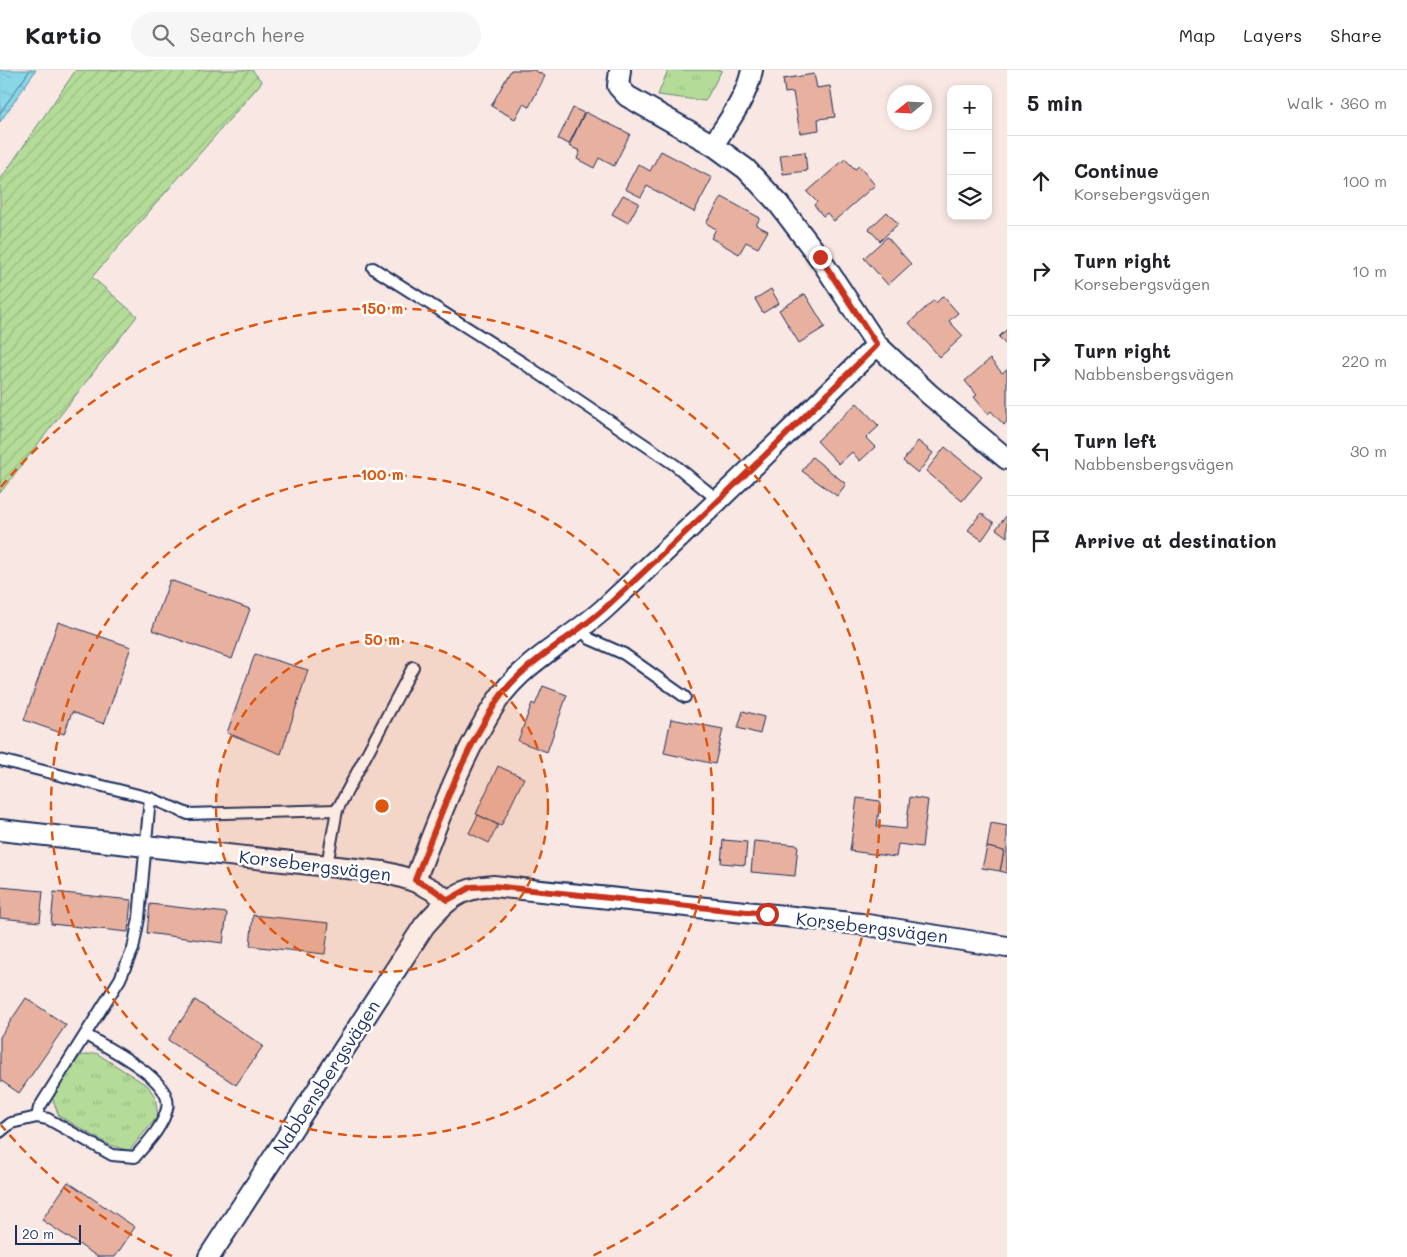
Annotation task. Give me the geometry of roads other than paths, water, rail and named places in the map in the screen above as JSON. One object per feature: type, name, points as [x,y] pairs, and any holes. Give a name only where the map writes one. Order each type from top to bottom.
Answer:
[{"type":"street","points":[[620,70],[618,86],[627,96],[713,145],[746,169],[778,203],[820,257],[877,345],[929,394],[1007,460]]},
{"type":"street","points":[[713,145],[750,81],[752,70]]},
{"type":"street","points":[[415,880],[443,806],[497,701],[512,682],[530,666],[604,610],[877,345]]},
{"type":"street","name":"Korsebergsvägen","points":[[0,830],[146,844],[383,872],[415,880],[433,889],[448,900],[471,887],[493,886],[861,924],[1007,947]]},
{"type":"street","name":"Nabbensbergsvägen","points":[[209,1257],[424,926],[448,900]]},
{"type":"lane","points":[[373,268],[523,363],[675,464],[718,500]]},
{"type":"lane","points":[[580,627],[590,639],[624,654],[685,697]]},
{"type":"lane","points":[[327,865],[337,810],[413,667]]},
{"type":"lane","points":[[0,760],[150,798],[188,814],[337,810]]},
{"type":"lane","points":[[37,1117],[39,1108],[120,979],[133,949],[150,798]]},
{"type":"lane","points":[[0,1132],[11,1123],[37,1117],[48,1119],[112,1155],[135,1157],[159,1128],[168,1108],[163,1089],[141,1068],[86,1035]]},
{"type":"water","points":[[0,70],[36,70],[0,122]]}]
